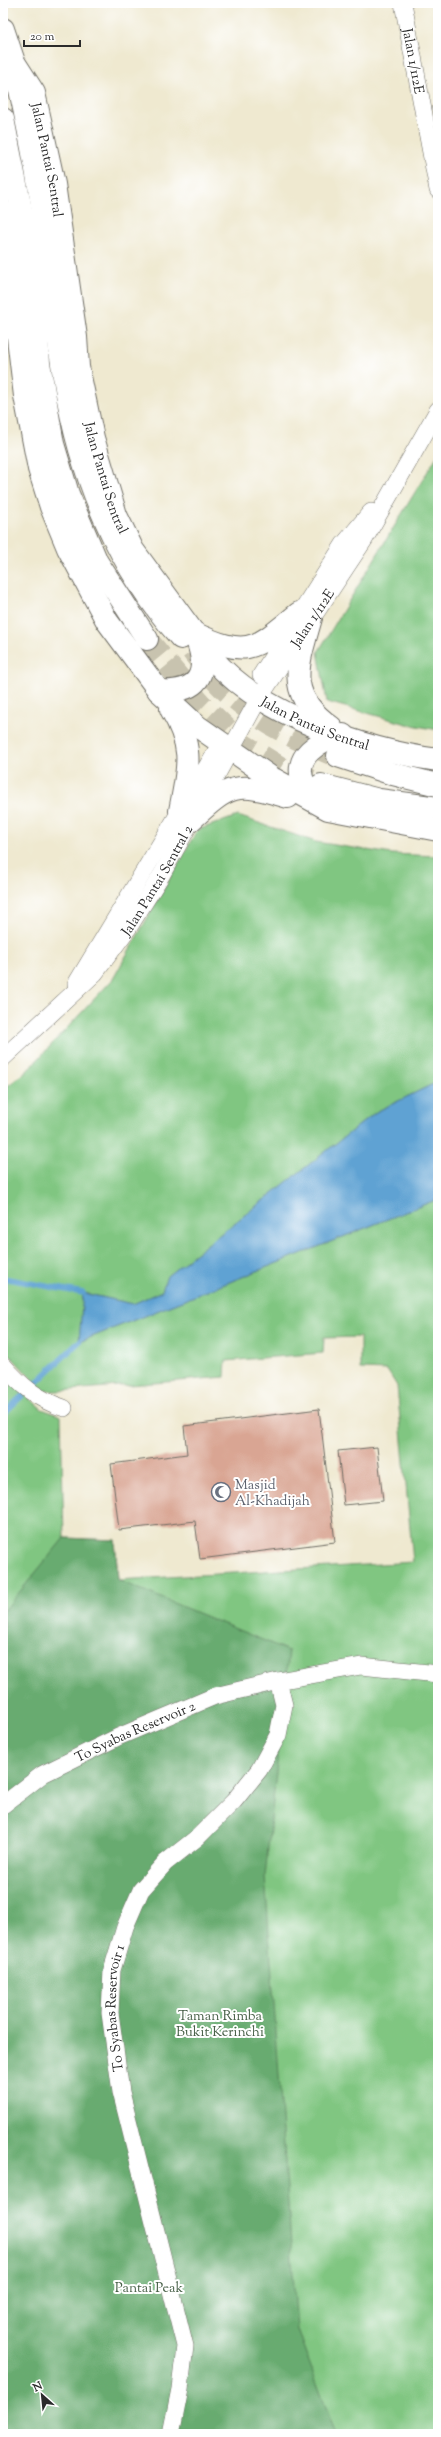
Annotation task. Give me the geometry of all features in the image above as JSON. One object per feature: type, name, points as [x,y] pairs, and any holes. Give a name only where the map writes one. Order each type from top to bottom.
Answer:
[{"type":"main road","name":"Jalan Pantai Sentral","points":[[3,29],[14,62],[36,169],[64,382],[86,470],[114,538],[134,575],[159,614],[187,636],[224,671],[255,695],[306,722],[410,756],[438,760]]},
{"type":"main road","points":[[3,119],[25,230],[33,289],[39,363],[53,444],[68,494],[94,555],[147,638]]},
{"type":"main road","points":[[3,212],[31,431],[51,507],[68,548],[107,622],[159,691],[182,728],[187,748],[188,762],[185,816]]},
{"type":"main road","points":[[187,636],[230,647],[252,647],[263,642],[305,616]]},
{"type":"main road","points":[[305,616],[298,667],[298,686],[305,703],[318,718],[343,735]]},
{"type":"main road","points":[[159,691],[184,690],[196,682],[201,671],[203,658],[187,636]]},
{"type":"main road","points":[[159,691],[197,726],[225,747],[272,778],[328,809]]},
{"type":"main road","points":[[328,809],[305,786],[301,773],[304,758],[318,743],[343,735]]},
{"type":"main road","points":[[338,756],[393,774],[438,785]]},
{"type":"main road","points":[[321,785],[379,800],[438,808]]},
{"type":"main road","points":[[185,816],[219,795],[234,788],[257,788],[328,809],[438,830]]},
{"type":"street","name":"Jalan 1/112E","points":[[403,3],[438,190]]},
{"type":"street","name":"Jalan 1/112E","points":[[225,747],[255,695],[305,616],[344,544],[394,486],[438,410]]},
{"type":"street","name":"Jalan Pantai Sentral 2","points":[[3,1058],[69,998],[92,955],[155,855],[185,816],[225,747]]},
{"type":"street","points":[[3,1365],[16,1380],[44,1402],[64,1408]]},
{"type":"street","name":"To Syabas Reservoir 2","points":[[3,1805],[43,1774],[118,1737],[215,1696],[278,1681],[361,1666],[438,1674]]},
{"type":"street","name":"To Syabas Reservoir 1","points":[[171,2434],[180,2389],[184,2346],[121,2092],[110,2013],[112,1970],[125,1927],[141,1890],[165,1863],[198,1837],[234,1801],[259,1770],[278,1735],[284,1705],[278,1681]]},
{"type":"green space","points":[[437,456],[438,730],[407,724],[327,702],[318,652]]},
{"type":"green space","name":"Taman Rimba Bukit Kerinchi","points":[[238,816],[316,842],[392,854],[438,856],[438,1084],[431,1085],[376,1112],[167,1276],[162,1291],[133,1304],[84,1293],[79,1342],[438,1199],[438,2434],[3,2434],[3,1376],[42,1409],[61,1416],[64,1538],[115,1540],[118,1580],[413,1562],[397,1386],[387,1370],[360,1369],[360,1337],[324,1338],[323,1353],[226,1361],[225,1377],[59,1391],[43,1391],[3,1348],[3,1089],[25,1073],[113,979],[197,830]]},
{"type":"green space","name":"Pantai Peak","points":[[64,1538],[115,1540],[118,1580],[289,1651],[265,1876],[297,2330],[336,2434],[3,2434],[3,1612]]},
{"type":"water","points":[[438,1084],[438,1199],[79,1342],[83,1293],[133,1304],[162,1291],[167,1276],[376,1112],[431,1085]]},
{"type":"building","name":"Masjid Al-Khadijah","points":[[319,1409],[335,1542],[200,1559],[195,1521],[119,1530],[111,1464],[187,1454],[184,1426]]},
{"type":"building","points":[[377,1447],[383,1501],[344,1505],[338,1451]]},
{"type":"waterway","points":[[3,1278],[83,1293]]},
{"type":"waterway","points":[[35,1384],[79,1342]]},
{"type":"waterway","points":[[3,1414],[22,1396]]},
{"type":"tunnel","points":[[147,639],[200,703],[244,745],[282,768],[318,783]]},
{"type":"tunnel","points":[[192,651],[217,682],[233,697],[259,717],[287,734],[331,754]]},
{"type":"place","name":"Masjid Al-Khadijah","points":[[221,1492]]}]
